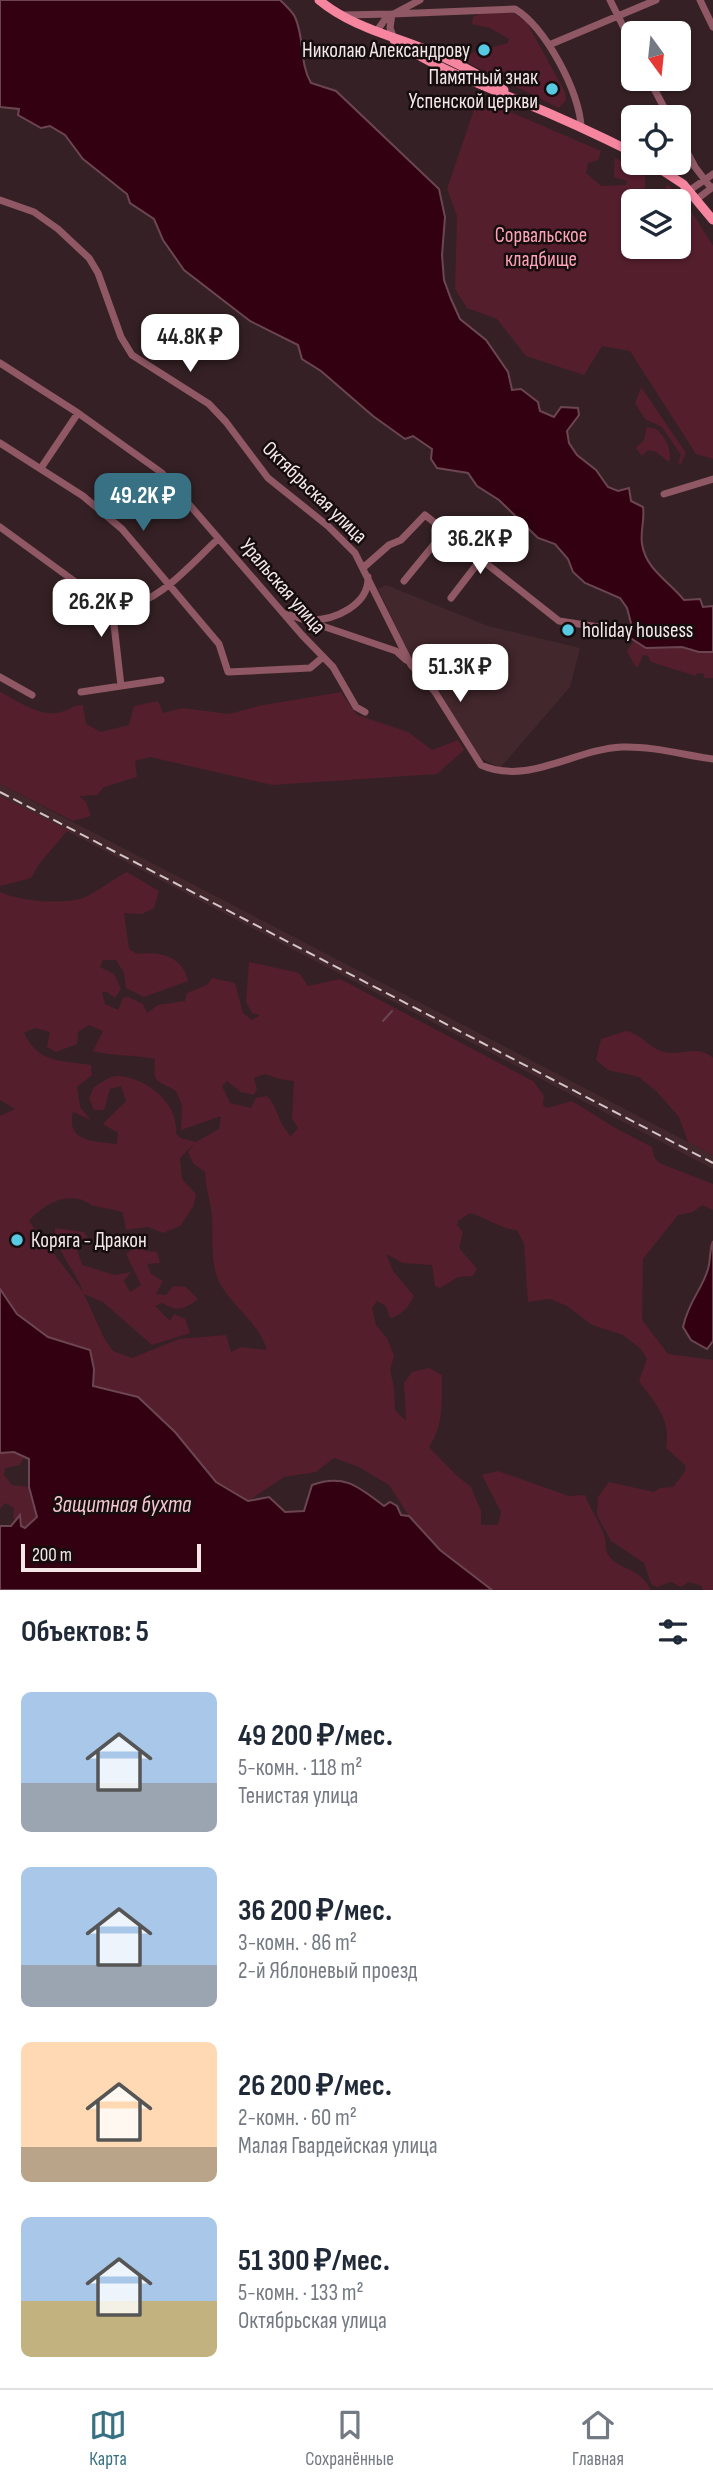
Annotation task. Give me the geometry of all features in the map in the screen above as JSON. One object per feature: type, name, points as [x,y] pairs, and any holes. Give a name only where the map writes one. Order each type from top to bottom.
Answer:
[{"type":"main road","points":[[319,0],[338,15],[488,80],[520,101],[621,147]]},
{"type":"main road","points":[[669,175],[689,189]]},
{"type":"main road","points":[[691,191],[713,220]]},
{"type":"street","points":[[376,32],[392,14],[420,0]]},
{"type":"street","points":[[610,0],[621,24]]},
{"type":"street","points":[[550,46],[656,0]]},
{"type":"street","points":[[700,0],[713,27]]},
{"type":"street","points":[[338,15],[515,9],[525,15],[550,46],[580,107],[581,127]]},
{"type":"street","points":[[392,14],[390,27],[394,40]]},
{"type":"street","points":[[691,159],[712,187],[697,198]]},
{"type":"street","points":[[691,189],[713,174]]},
{"type":"street","name":"Октябрьская улица","points":[[0,200],[34,212],[58,229],[89,258],[99,273],[121,337],[132,355],[209,404],[268,478],[328,526],[355,553],[411,665],[435,692],[481,765],[500,771],[525,771],[604,749],[623,747],[713,759]]},
{"type":"street","name":"Уральская улица","points":[[0,362],[162,473],[333,667],[356,707],[365,712]]},
{"type":"street","points":[[41,468],[78,413]]},
{"type":"street","points":[[0,443],[83,496],[122,529],[219,644],[228,672],[310,668],[323,657]]},
{"type":"street","points":[[664,494],[713,479]]},
{"type":"street","points":[[364,568],[389,545],[401,540],[425,515],[558,621],[599,627]]},
{"type":"street","points":[[0,539],[3,529],[81,586],[116,598],[139,602],[148,600],[218,539]]},
{"type":"street","points":[[404,581],[445,531]]},
{"type":"street","points":[[451,598],[481,559]]},
{"type":"street","points":[[303,619],[324,619],[346,611],[364,592],[368,576]]},
{"type":"street","points":[[116,598],[112,607],[121,686]]},
{"type":"street","points":[[282,611],[396,651],[411,665]]},
{"type":"street","points":[[0,677],[32,695]]},
{"type":"street","points":[[81,692],[161,680]]},
{"type":"shaded area","points":[[386,585],[488,626],[580,648],[570,687],[500,768],[481,758],[438,690],[413,662],[378,589]]},
{"type":"shaded area","points":[[0,784],[713,1155],[713,1169],[0,796]]},
{"type":"green space","points":[[504,11],[526,21],[565,92],[566,100],[559,108],[450,54],[452,49],[468,56],[481,47],[490,48],[508,43],[509,39],[490,28],[472,24],[473,17],[483,12]]},
{"type":"green space","name":"Сорвальское кладбище","points":[[478,98],[601,151],[598,160],[588,163],[586,173],[601,186],[626,185],[627,181],[614,177],[615,158],[621,161],[621,175],[645,175],[645,189],[621,189],[621,259],[691,259],[691,211],[713,246],[713,459],[696,454],[630,351],[602,346],[584,375],[526,356],[497,319],[467,308],[455,289],[457,216],[447,189]]},
{"type":"green space","points":[[641,387],[686,453],[681,464],[678,463],[681,455],[662,427],[645,419],[635,403]]},
{"type":"green space","points":[[647,427],[656,429],[665,440],[670,453],[669,462],[656,452],[648,450],[642,456],[636,448],[644,440]]},
{"type":"green space","points":[[635,639],[646,648],[682,647],[699,652],[713,652],[713,678],[704,678],[704,674],[697,673],[696,676],[651,662],[648,656],[643,655],[638,667],[635,666],[627,651]]},
{"type":"green space","points":[[0,692],[42,712],[60,712],[83,705],[86,724],[101,732],[129,725],[134,706],[158,701],[163,713],[183,708],[229,714],[263,705],[341,692],[357,715],[408,732],[432,750],[458,740],[464,750],[437,774],[272,785],[150,757],[135,761],[137,777],[104,787],[97,795],[79,796],[86,802],[91,816],[73,821],[0,784]]},
{"type":"green space","points":[[0,796],[68,830],[39,864],[31,878],[0,886]]},
{"type":"green space","points":[[127,872],[159,891],[154,908],[142,914],[124,913],[129,949],[137,954],[154,953],[169,957],[181,966],[188,981],[144,997],[126,988],[124,973],[116,960],[103,960],[100,967],[114,974],[121,989],[115,998],[102,992],[105,1004],[118,1010],[123,998],[128,997],[143,1004],[147,1013],[158,1005],[185,1001],[187,993],[207,985],[212,978],[235,983],[243,1013],[252,1020],[260,1015],[252,1013],[246,1002],[249,962],[299,973],[308,986],[340,979],[533,1081],[544,1096],[543,1105],[547,1108],[572,1101],[652,1147],[654,1157],[659,1163],[713,1184],[713,1210],[702,1205],[693,1212],[678,1215],[643,1259],[642,1320],[668,1354],[713,1360],[713,1590],[703,1590],[702,1586],[689,1582],[681,1587],[671,1582],[657,1587],[651,1584],[644,1563],[611,1541],[597,1515],[598,1497],[609,1482],[654,1492],[660,1488],[673,1487],[686,1466],[666,1448],[664,1420],[639,1381],[647,1359],[641,1349],[623,1335],[592,1325],[567,1306],[550,1299],[528,1302],[524,1244],[517,1230],[505,1228],[470,1213],[458,1221],[457,1225],[463,1232],[459,1248],[477,1269],[473,1276],[458,1277],[440,1288],[435,1286],[432,1265],[403,1263],[386,1254],[393,1271],[414,1296],[405,1310],[390,1318],[386,1306],[377,1301],[372,1308],[376,1325],[387,1338],[394,1356],[390,1370],[395,1410],[406,1421],[404,1383],[412,1372],[429,1368],[442,1375],[440,1421],[429,1447],[471,1487],[481,1511],[481,1525],[498,1525],[501,1512],[482,1475],[498,1471],[569,1496],[585,1495],[602,1530],[609,1556],[619,1565],[641,1576],[651,1590],[492,1590],[440,1550],[409,1516],[389,1485],[359,1467],[334,1458],[316,1472],[284,1477],[248,1501],[216,1482],[175,1432],[138,1397],[93,1386],[94,1369],[90,1350],[48,1337],[17,1314],[0,1289],[0,1116],[15,1109],[0,1100],[0,892],[41,901],[74,900],[87,897]],"holes":[[[89,1025],[103,1031],[93,1051],[155,1059],[155,1077],[176,1091],[182,1105],[181,1130],[221,1116],[219,1129],[196,1142],[180,1138],[176,1133],[172,1112],[159,1094],[140,1082],[116,1076],[94,1087],[89,1098],[94,1110],[104,1110],[110,1089],[121,1086],[126,1101],[103,1124],[118,1133],[117,1144],[92,1141],[78,1135],[72,1122],[73,1112],[91,1120],[80,1107],[77,1087],[92,1075],[91,1065],[52,1059],[37,1050],[24,1033],[35,1028],[50,1032],[47,1047],[56,1052],[77,1044],[78,1032]],[[265,1074],[294,1081],[292,1119],[298,1128],[291,1136],[283,1127],[267,1096],[256,1098],[251,1108],[230,1103],[222,1086],[227,1081],[241,1092],[254,1095],[257,1089],[254,1078]],[[195,1143],[188,1152],[193,1163],[205,1172],[216,1275],[226,1293],[258,1332],[267,1350],[241,1347],[231,1352],[226,1335],[179,1339],[132,1358],[113,1351],[104,1338],[84,1294],[103,1302],[152,1345],[190,1333],[185,1319],[174,1314],[170,1321],[155,1306],[162,1303],[172,1308],[180,1308],[198,1299],[186,1287],[173,1286],[166,1295],[156,1294],[163,1281],[151,1274],[147,1264],[160,1263],[157,1252],[146,1251],[139,1245],[126,1254],[141,1285],[130,1292],[124,1281],[131,1272],[115,1275],[82,1265],[75,1243],[89,1240],[84,1232],[55,1228],[58,1244],[83,1292],[29,1221],[51,1203],[72,1198],[123,1213],[126,1230],[148,1227],[163,1233],[180,1226],[193,1207],[196,1194],[182,1179],[180,1158]]]},
{"type":"green space","points":[[626,1031],[659,1050],[672,1053],[696,1051],[713,1058],[713,1155],[688,1142],[679,1117],[657,1092],[639,1077],[608,1070],[596,1060],[601,1039]]},
{"type":"green space","points":[[14,1452],[25,1455],[20,1465],[5,1468],[4,1475],[12,1485],[29,1487],[38,1517],[25,1528],[21,1526],[19,1516],[16,1520],[13,1518],[14,1508],[5,1503],[0,1509],[0,1453]]},
{"type":"water","points":[[0,0],[280,0],[290,10],[298,25],[305,67],[311,83],[336,91],[439,189],[445,217],[442,255],[444,280],[460,319],[486,340],[508,372],[512,390],[521,389],[538,402],[540,411],[554,417],[561,407],[578,408],[579,415],[567,431],[569,443],[577,455],[596,470],[608,487],[618,491],[629,488],[631,501],[643,507],[642,544],[653,568],[684,600],[700,599],[703,607],[713,606],[713,652],[699,652],[682,647],[646,648],[629,637],[631,623],[627,608],[620,598],[585,583],[573,572],[568,559],[555,544],[538,538],[499,500],[477,486],[468,473],[437,468],[431,459],[432,449],[413,436],[405,439],[373,416],[321,371],[302,359],[298,345],[250,321],[184,270],[163,240],[154,219],[130,203],[127,194],[83,159],[65,135],[50,126],[41,128],[18,115],[19,109],[0,107]]},
{"type":"water","points":[[713,1241],[713,1341],[707,1349],[691,1340],[683,1327],[709,1265]]},
{"type":"water","name":"Защитная бухта","points":[[0,1289],[17,1314],[48,1337],[90,1350],[94,1369],[93,1386],[138,1397],[175,1432],[216,1482],[248,1501],[269,1497],[285,1512],[304,1511],[312,1485],[333,1481],[351,1484],[384,1506],[390,1502],[397,1506],[401,1515],[409,1516],[440,1550],[492,1590],[0,1590],[0,1526],[11,1526],[20,1515],[21,1526],[25,1528],[37,1517],[29,1487],[29,1459],[14,1452],[0,1453]]},
{"type":"waterway","points":[[383,1021],[392,1011]]},
{"type":"railway","points":[[0,792],[713,1163]]},
{"type":"place","name":"Николаю Александрову","points":[[484,50]]},
{"type":"place","name":"Памятный знак Успенской церкви","points":[[552,89]]},
{"type":"place","name":"holiday housess","points":[[568,630]]},
{"type":"place","name":"Коряга - Дракон","points":[[17,1240]]}]
